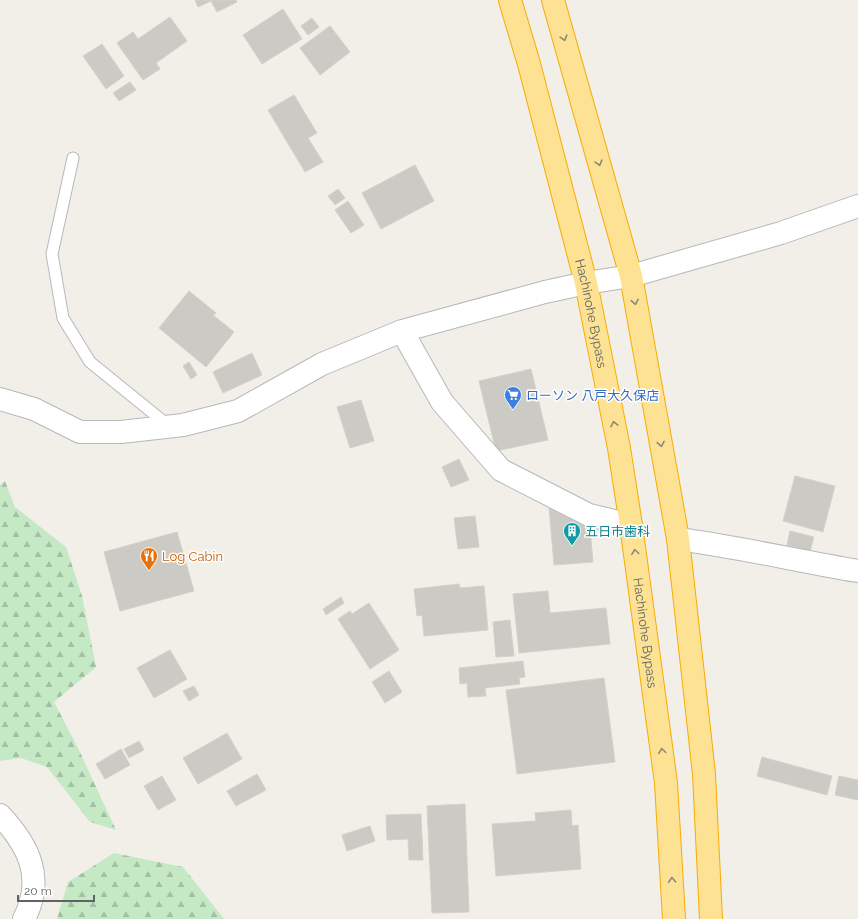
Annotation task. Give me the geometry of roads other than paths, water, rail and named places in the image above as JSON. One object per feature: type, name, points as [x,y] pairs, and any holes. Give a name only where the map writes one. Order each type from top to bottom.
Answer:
[{"type":"highway","name":"Hachinohe Bypass","points":[[510,0],[529,64],[586,283],[619,448],[666,783],[674,919]]},
{"type":"highway","points":[[553,0],[631,276],[678,540],[704,774],[711,919]]},
{"type":"street","points":[[0,399],[34,409],[80,432],[121,432],[183,425],[238,411],[322,364],[402,331],[545,292],[586,283],[631,276],[781,233],[858,206]]},
{"type":"street","points":[[402,331],[442,402],[501,470],[589,516],[631,525]]},
{"type":"street","points":[[678,540],[731,547],[858,571]]},
{"type":"street","points":[[0,815],[13,829],[30,857],[34,885],[30,907],[24,919]]},
{"type":"lane","points":[[73,158],[52,254],[63,318],[90,362],[170,427]]},
{"type":"place","name":"ローソン 八戸大久保店","points":[[513,410]]},
{"type":"place","name":"五日市歯科","points":[[572,546]]},
{"type":"place","name":"Log Cabin","points":[[149,571]]}]
